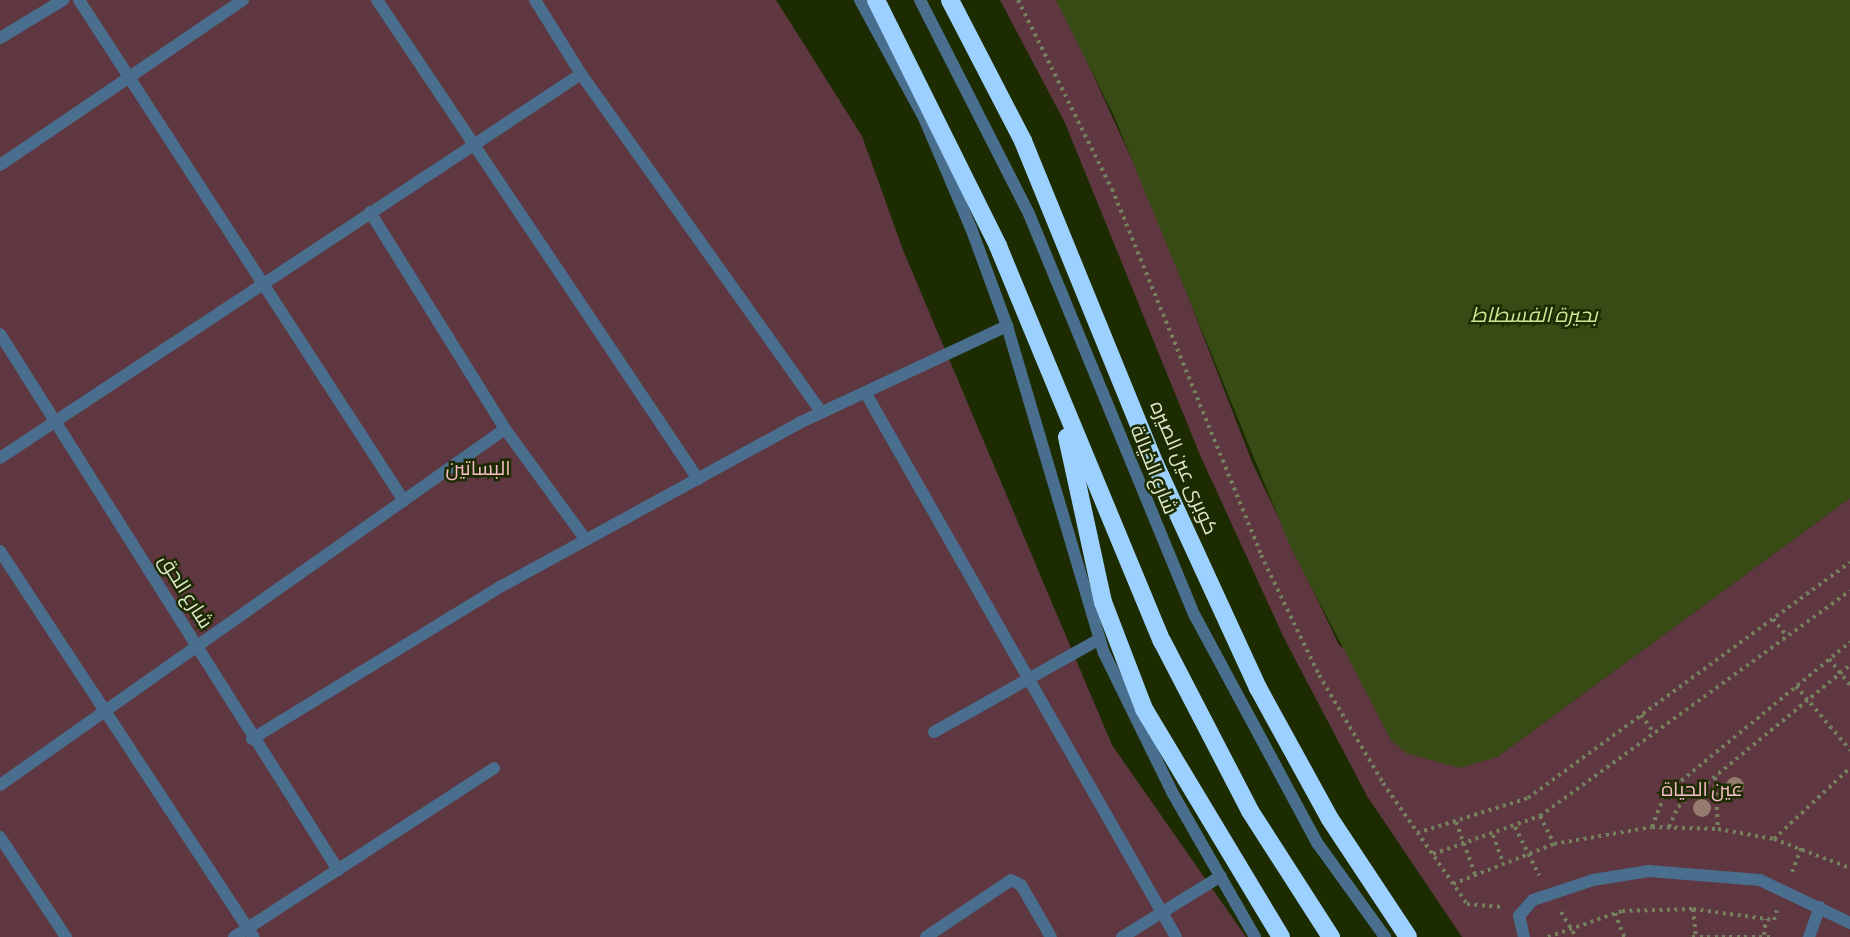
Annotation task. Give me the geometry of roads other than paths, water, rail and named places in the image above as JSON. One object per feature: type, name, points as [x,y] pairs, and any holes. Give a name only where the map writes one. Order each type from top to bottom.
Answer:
[{"type":"highway","points":[[876,0],[964,170],[1063,405],[1197,711],[1250,811],[1331,937]]},
{"type":"highway","name":"كوبرى عين الصيره","points":[[950,0],[1037,171],[1160,474],[1258,688],[1330,819],[1408,937]]},
{"type":"highway","points":[[1063,405],[1083,526],[1121,654],[1171,761],[1281,937]]},
{"type":"street","points":[[0,38],[63,0]]},
{"type":"street","points":[[79,0],[265,282],[404,501]]},
{"type":"street","points":[[377,0],[471,146],[698,479]]},
{"type":"street","points":[[535,0],[581,74],[821,412]]},
{"type":"street","points":[[860,0],[924,118],[1007,326],[1100,639],[1172,792],[1256,937]]},
{"type":"street","name":"شارع الخيالة","points":[[920,0],[1029,214],[1201,627],[1318,844],[1385,937]]},
{"type":"street","points":[[0,165],[239,1]]},
{"type":"street","points":[[0,458],[55,419],[581,74]]},
{"type":"street","points":[[370,212],[505,429],[586,540]]},
{"type":"street","points":[[252,739],[586,540],[821,412],[1007,326]]},
{"type":"street","name":"شارع الحق","points":[[0,334],[252,739],[338,870]]},
{"type":"street","points":[[865,392],[1176,937]]},
{"type":"street","points":[[0,785],[505,429]]},
{"type":"street","points":[[0,551],[251,933]]},
{"type":"street","points":[[934,732],[1100,639]]},
{"type":"street","points":[[234,937],[251,933],[338,870],[494,768]]},
{"type":"street","points":[[0,837],[66,937]]},
{"type":"street","points":[[1524,937],[1519,923],[1522,909],[1593,880],[1649,870],[1725,873],[1785,890],[1850,923]]},
{"type":"street","points":[[1122,937],[1221,876]]},
{"type":"street","points":[[926,937],[1011,880],[1021,885],[1051,937]]},
{"type":"street","points":[[1809,937],[1820,907]]},
{"type":"water","name":"بحيرة الفسطاط","points":[[1056,0],[1850,0],[1850,498],[1497,757],[1460,768],[1406,753],[1391,740],[1291,548],[1114,116]]},
{"type":"park label","name":"البساتين","points":[[478,469]]},
{"type":"park label","name":"عين الحياة","points":[[1702,790]]}]
